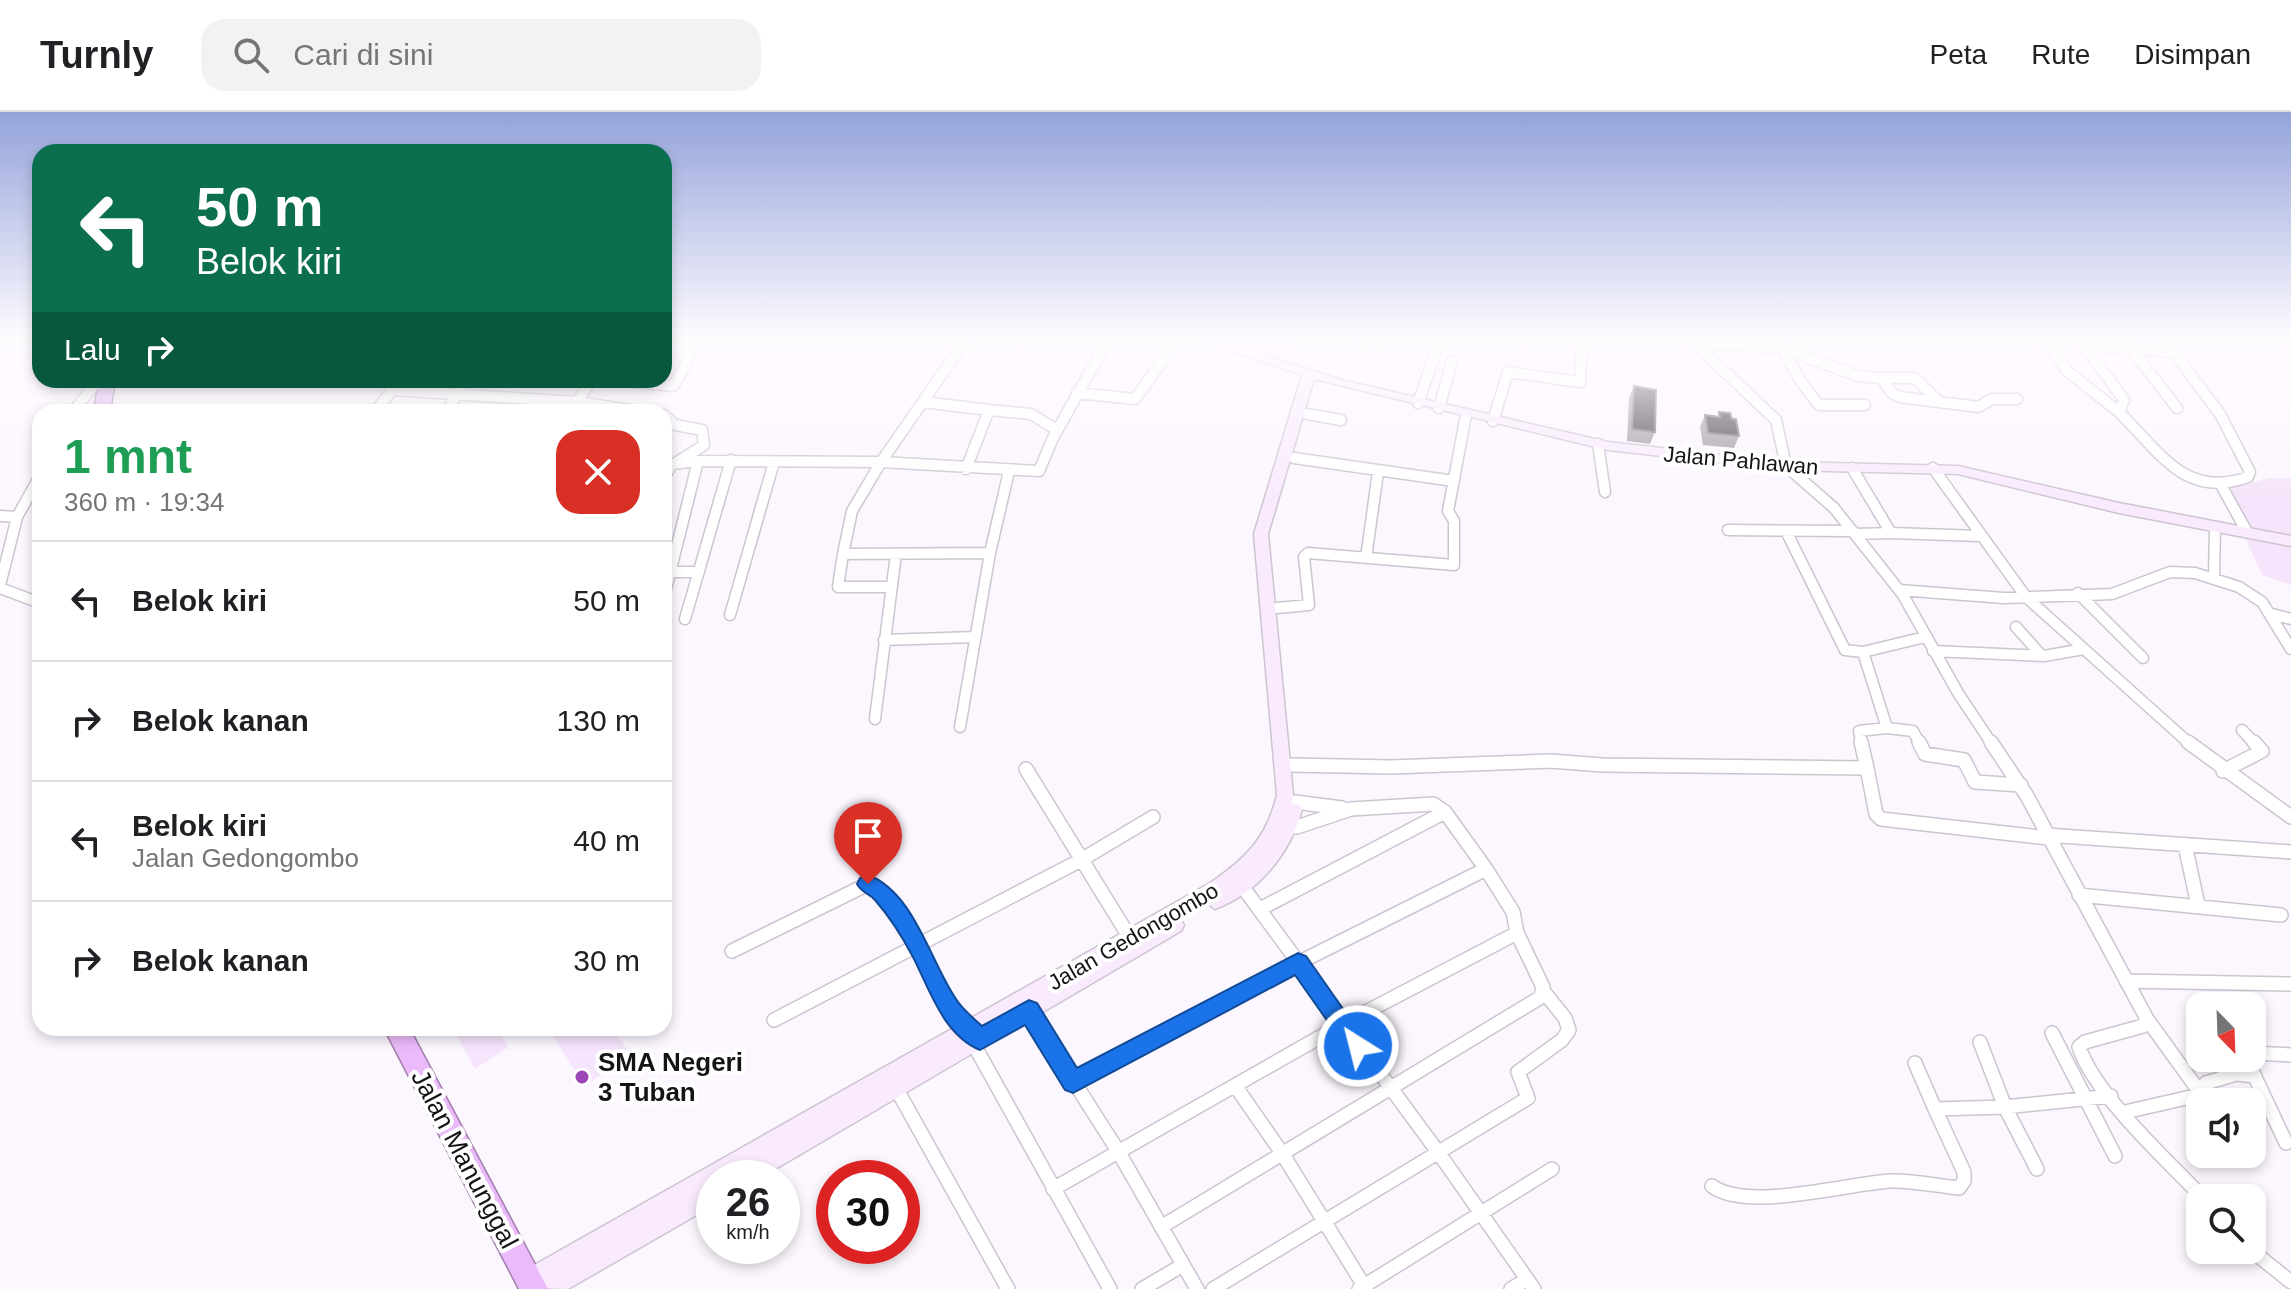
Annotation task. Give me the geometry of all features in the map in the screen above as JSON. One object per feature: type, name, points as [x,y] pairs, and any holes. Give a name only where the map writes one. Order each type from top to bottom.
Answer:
[{"type":"highway","name":"Jalan Manunggal","points":[[400,1036],[537,1286]]},
{"type":"street","points":[[469,393],[590,404]]},
{"type":"street","points":[[577,402],[583,393]]},
{"type":"street","points":[[890,587],[838,587],[843,554],[852,511],[881,462],[929,393]]},
{"type":"street","points":[[672,463],[881,462],[1039,471],[1077,393],[1135,399],[1139,393]]},
{"type":"street","name":"Jalan Gedongombo","points":[[771,1160],[896,1088],[1130,938],[1243,871],[1283,827],[1285,795],[1263,524],[1308,393]]},
{"type":"street","name":"Jalan Gedongombo","points":[[537,1286],[974,1037],[1029,1011],[1242,886],[1272,857],[1295,802],[1277,608],[1269,570],[1271,525],[1294,458],[1311,393]]},
{"type":"street","name":"Jalan Pahlawan","points":[[1381,393],[1598,444],[1661,454],[1786,466],[1933,468],[1979,474],[2119,508],[2291,541]]},
{"type":"street","points":[[1418,403],[1422,393]]},
{"type":"street","points":[[1439,408],[1443,393]]},
{"type":"street","points":[[1493,421],[1502,393]]},
{"type":"street","points":[[1748,393],[1776,420],[1786,466],[1829,502],[1899,590],[1933,651],[2021,785],[2147,1019],[2197,1088]]},
{"type":"street","points":[[1810,393],[1819,405],[1865,405]]},
{"type":"street","points":[[1894,393],[1898,397],[1978,407],[1992,399],[2017,399]]},
{"type":"street","points":[[1930,393],[1939,402]]},
{"type":"street","points":[[2095,393],[2119,412],[2182,474],[2221,485],[2248,477],[2250,472],[2220,414],[2204,393]]},
{"type":"street","points":[[2119,393],[2124,400],[2119,412]]},
{"type":"street","points":[[2165,393],[2177,408]]},
{"type":"street","points":[[923,402],[1031,414],[1057,430]]},
{"type":"street","points":[[966,469],[989,410]]},
{"type":"street","points":[[1307,414],[1341,420]]},
{"type":"street","points":[[1277,608],[1309,605],[1306,554],[1454,565],[1454,521],[1448,511],[1466,415]]},
{"type":"street","points":[[672,422],[699,428],[704,433],[703,449],[672,464]]},
{"type":"street","points":[[1598,444],[1605,492]]},
{"type":"street","points":[[1294,458],[1454,481]]},
{"type":"street","points":[[685,619],[731,460]]},
{"type":"street","points":[[672,568],[698,461]]},
{"type":"street","points":[[730,615],[774,462]]},
{"type":"street","points":[[1852,468],[1891,533]]},
{"type":"street","points":[[1933,468],[2026,597],[2223,771],[2291,817]]},
{"type":"street","points":[[960,727],[990,553],[1009,471]]},
{"type":"street","points":[[1366,558],[1378,472]]},
{"type":"street","points":[[2221,485],[2247,532]]},
{"type":"street","points":[[32,490],[17,517],[0,587],[32,600]]},
{"type":"street","points":[[0,516],[17,517]]},
{"type":"street","points":[[2214,577],[2215,527]]},
{"type":"street","points":[[1728,530],[1787,533],[1938,532],[1955,537],[1980,536]]},
{"type":"street","points":[[1787,533],[1842,646],[1849,651],[1863,652],[1925,637]]},
{"type":"street","points":[[843,554],[990,553]]},
{"type":"street","points":[[875,719],[896,554]]},
{"type":"street","points":[[672,572],[699,572]]},
{"type":"street","points":[[1899,590],[1979,597],[2026,597],[2122,593],[2170,572],[2214,577],[2252,595],[2272,614],[2291,649]]},
{"type":"street","points":[[2078,593],[2143,658]]},
{"type":"street","points":[[2272,614],[2291,619]]},
{"type":"street","points":[[2016,627],[2042,656]]},
{"type":"street","points":[[884,640],[975,637]]},
{"type":"street","points":[[1933,651],[2042,656],[2084,649]]},
{"type":"street","points":[[1863,652],[1887,728]]},
{"type":"street","points":[[2021,785],[1975,782],[1964,760],[1925,754],[1913,731],[1887,728],[1859,731],[1876,814],[1881,819],[2047,836],[2291,852]]},
{"type":"street","points":[[2223,771],[2262,751],[2242,730]]},
{"type":"street","points":[[1291,765],[1391,767],[1550,761],[1603,765],[1867,768]]},
{"type":"street","points":[[1026,769],[1130,938]]},
{"type":"street","points":[[1213,1289],[1529,1096],[1518,1072],[1562,1040],[1569,1030],[1565,1018],[1544,992],[1517,933],[1513,912],[1445,812],[1427,804],[1351,809],[1295,802]]},
{"type":"street","points":[[1283,827],[1351,809]]},
{"type":"street","points":[[1260,909],[1445,812]]},
{"type":"street","points":[[774,1020],[1081,860],[1153,817]]},
{"type":"street","points":[[2185,845],[2198,905]]},
{"type":"street","points":[[1073,1082],[1298,963],[1486,869]]},
{"type":"street","points":[[732,951],[868,884],[880,890],[918,946],[948,1008],[974,1037],[1053,1189],[1110,1289]]},
{"type":"street","points":[[1242,886],[1438,1152],[1530,1284],[1511,1289]]},
{"type":"street","points":[[2079,895],[2281,915]]},
{"type":"street","points":[[1053,1189],[1343,1024],[1517,933]]},
{"type":"street","points":[[2126,981],[2291,984]]},
{"type":"street","points":[[1161,1227],[1541,997],[1544,992]]},
{"type":"street","points":[[1029,1011],[1118,1151],[1197,1289]]},
{"type":"street","points":[[2147,1019],[2143,1026],[2089,1040],[2079,1047],[2082,1060],[2190,1184]]},
{"type":"street","points":[[2052,1033],[2115,1156]]},
{"type":"street","points":[[1980,1042],[2005,1107],[2037,1169]]},
{"type":"street","points":[[2266,1054],[2291,1055]]},
{"type":"street","points":[[1712,1186],[1733,1197],[1753,1198],[1893,1181],[1959,1188],[1964,1181],[1964,1172],[1915,1063]]},
{"type":"street","points":[[2253,1072],[2286,1143]]},
{"type":"street","points":[[2202,1088],[2206,1083],[2236,1074],[2255,1076]]},
{"type":"street","points":[[1236,1087],[1282,1153],[1363,1288],[1552,1169]]},
{"type":"street","points":[[896,1088],[1008,1289]]},
{"type":"street","points":[[1935,1109],[2005,1107],[2111,1096]]},
{"type":"street","points":[[2125,1112],[2186,1098]]},
{"type":"street","points":[[537,1286],[696,1202]]},
{"type":"street","points":[[2266,1262],[2291,1282]]},
{"type":"street","points":[[1142,1289],[1183,1265]]},
{"type":"shaded area","points":[[2271,478],[2291,478],[2291,536],[2251,529],[2226,489]]},
{"type":"shaded area","points":[[2245,537],[2291,546],[2291,585],[2262,575]]},
{"type":"shaded area","points":[[457,1036],[502,1036],[508,1047],[475,1069]]},
{"type":"shaded area","points":[[553,1036],[618,1036],[630,1054],[585,1086]]},
{"type":"building","points":[[1634,393],[1656,393],[1655,432],[1632,429]]},
{"type":"building","points":[[1719,412],[1730,413],[1732,419],[1736,419],[1739,436],[1708,433],[1705,415],[1720,417]]},
{"type":"place","name":"SMA Negeri 3 Tuban","points":[[582,1077]]},
{"type":"route","points":[[868,884],[880,890],[918,946],[948,1008],[957,1018],[980,1039],[1029,1011],[1073,1082],[1298,963],[1358,1046]]}]
